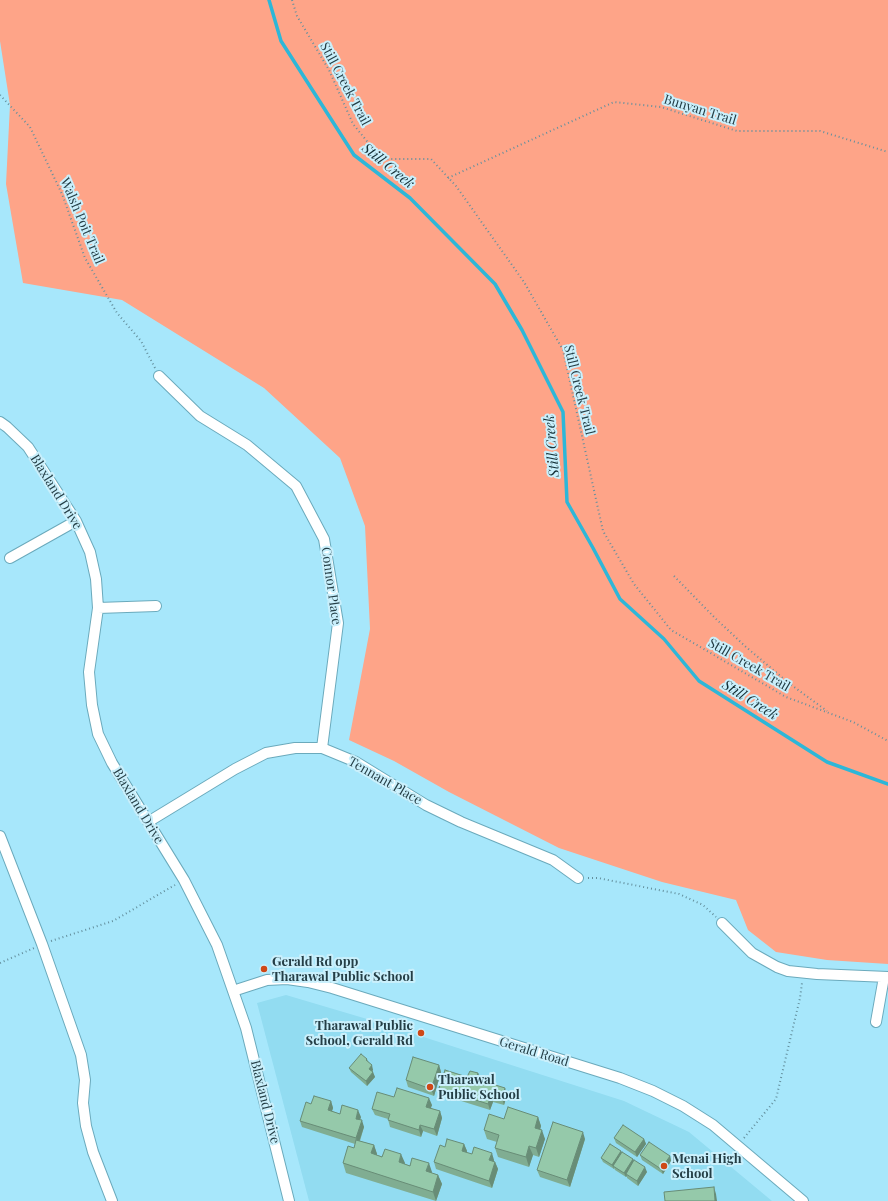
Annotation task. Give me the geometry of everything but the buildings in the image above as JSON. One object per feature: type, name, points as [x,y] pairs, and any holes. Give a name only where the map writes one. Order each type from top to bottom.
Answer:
[{"type":"street","name":"Connor Place","points":[[159,376],[200,416],[247,445],[296,486],[324,539],[338,624],[322,748]]},
{"type":"street","name":"Blaxland Drive","points":[[0,422],[28,448],[76,521],[90,552],[96,580],[98,608],[90,672],[92,705],[98,734],[112,762],[184,880],[217,945],[246,1028],[289,1201]]},
{"type":"street","points":[[10,558],[76,521]]},
{"type":"street","points":[[98,608],[156,606]]},
{"type":"street","name":"Tennant Place","points":[[148,822],[235,769],[266,753],[295,748],[322,748],[356,762],[426,805],[461,822],[553,860],[578,878]]},
{"type":"street","points":[[0,836],[3,850],[42,944],[81,1055],[85,1080],[83,1103],[86,1126],[93,1152],[112,1201]]},
{"type":"street","points":[[722,923],[752,953],[777,967],[803,972],[886,977],[876,1022]]},
{"type":"street","name":"Gerald Road","points":[[233,991],[267,980],[286,979],[308,982],[332,988],[627,1081],[683,1106],[713,1125],[803,1201]]},
{"type":"path","name":"Still Creek Trail","points":[[292,0],[297,16],[329,70],[353,124],[375,151],[388,160],[430,159],[460,193],[524,282],[563,350],[603,531],[634,584],[671,630],[786,697],[853,722],[888,741]]},
{"type":"path","name":"Walsh Poit Trail","points":[[0,95],[30,127],[62,194],[85,258],[117,313],[141,341],[159,376]]},
{"type":"path","name":"Bunyan Trail","points":[[448,178],[614,102],[661,107],[737,131],[820,131],[888,152]]},
{"type":"path","points":[[674,576],[746,647],[790,684],[830,713]]},
{"type":"path","points":[[578,878],[598,878],[679,894],[703,905],[722,923]]},
{"type":"path","points":[[0,963],[42,944],[113,921],[184,880]]},
{"type":"path","points":[[738,1146],[776,1099],[800,998],[803,972]]},
{"type":"shaded area","points":[[0,0],[888,0],[888,964],[827,960],[776,952],[748,930],[736,900],[662,882],[559,848],[449,792],[394,761],[349,740],[370,629],[365,526],[340,458],[264,388],[122,300],[23,283],[6,184],[10,105],[0,41]]},
{"type":"shaded area","name":"Tharawal Public School","points":[[286,995],[367,1019],[624,1101],[689,1132],[772,1201],[309,1201],[257,1003]]},
{"type":"waterway","name":"Still Creek","points":[[269,0],[281,41],[354,155],[410,198],[495,284],[522,330],[563,412],[567,502],[620,599],[664,639],[699,681],[827,762],[888,784]]},
{"type":"place","name":"Gerald Rd opp Tharawal Public School","points":[[264,969]]},
{"type":"place","name":"Tharawal Public School, Gerald Rd","points":[[421,1033]]},
{"type":"place","name":"Tharawal Public School","points":[[430,1087]]},
{"type":"place","name":"Menai High School","points":[[664,1166]]}]
